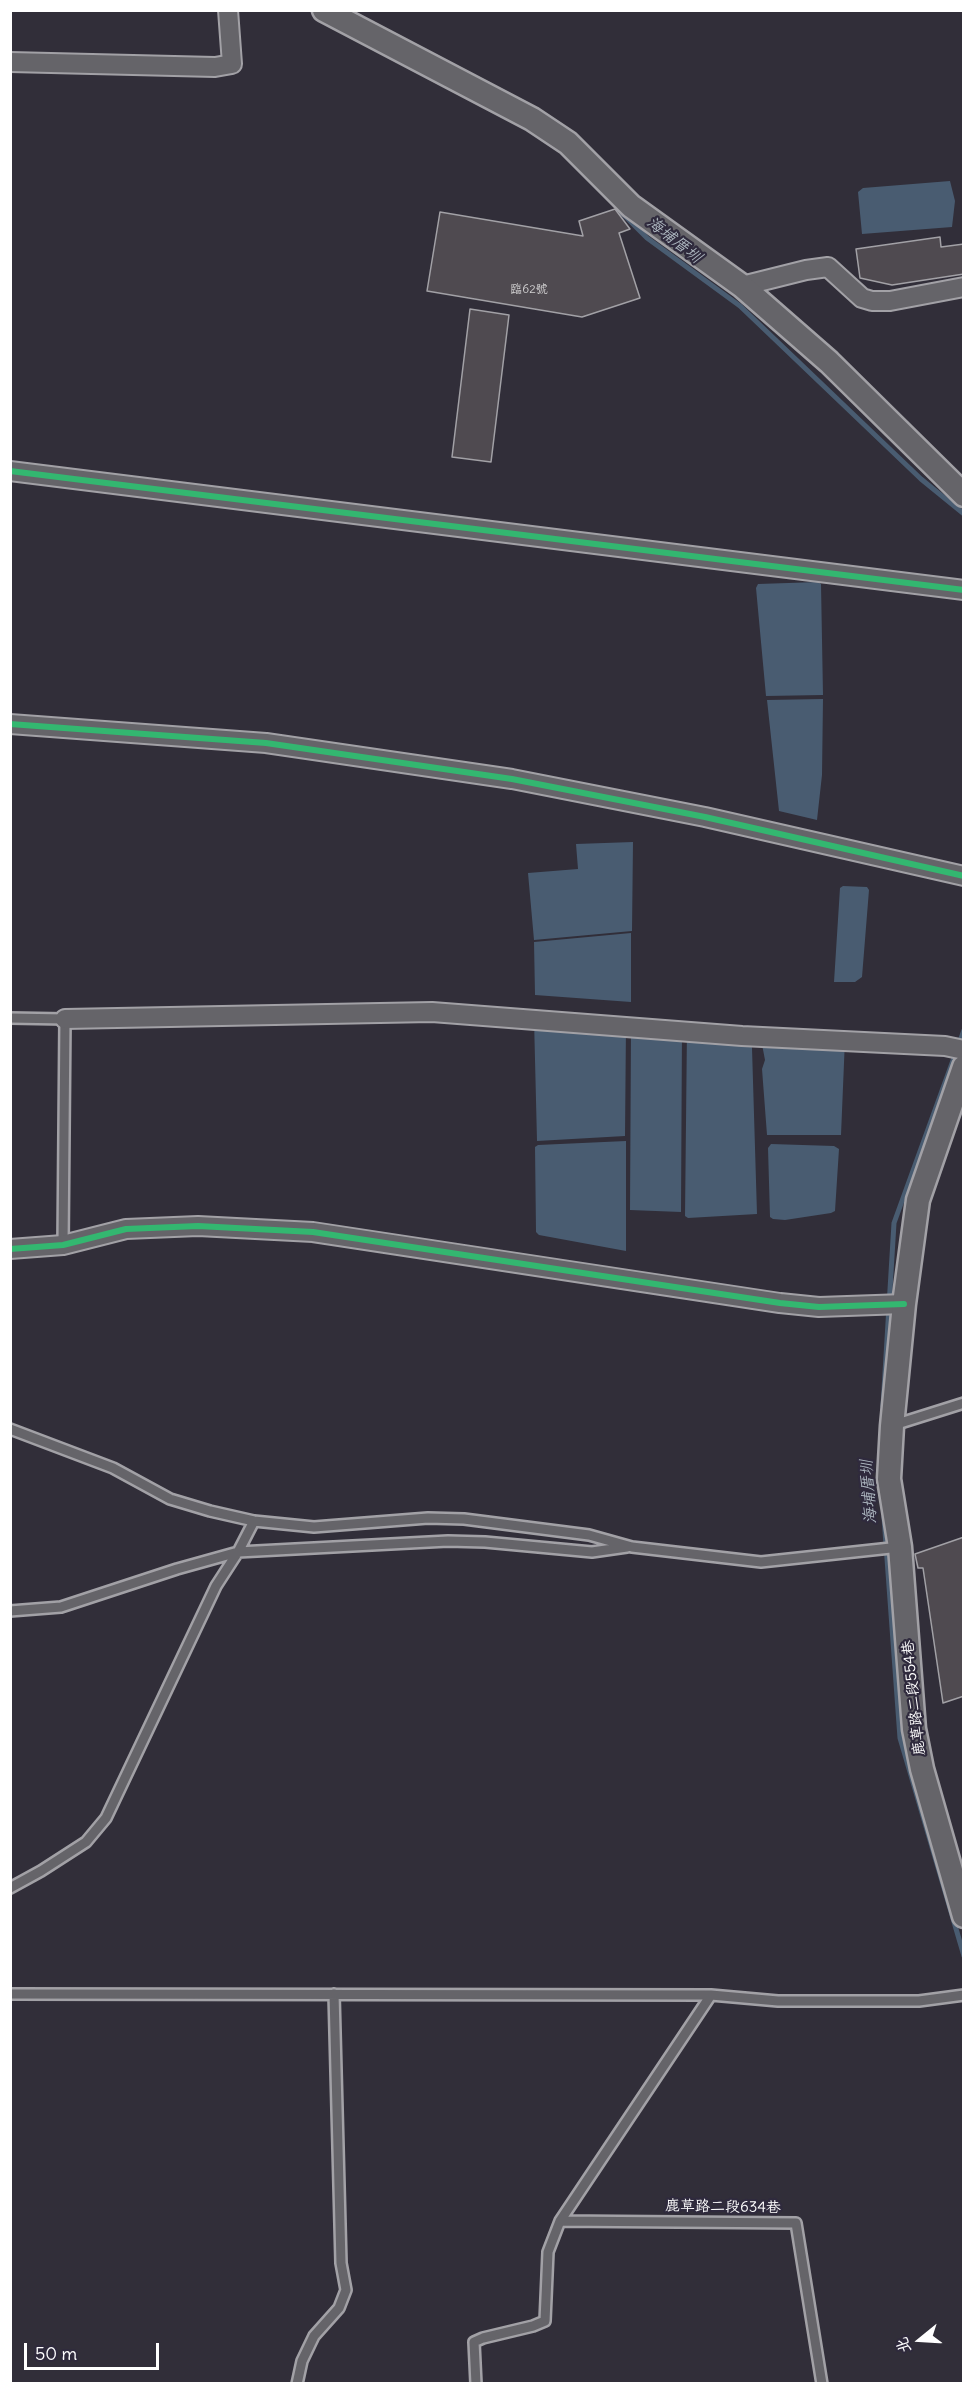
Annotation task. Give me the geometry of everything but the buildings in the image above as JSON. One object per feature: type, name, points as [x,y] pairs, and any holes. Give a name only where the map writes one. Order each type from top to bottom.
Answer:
[{"type":"street","points":[[10,62],[215,67],[232,64],[228,10]]},
{"type":"street","points":[[324,10],[522,114],[568,142],[631,206],[742,286],[829,362],[963,495]]},
{"type":"street","points":[[742,286],[806,270],[828,267],[862,298],[873,301],[890,301],[963,287]]},
{"type":"street","points":[[10,471],[963,590]]},
{"type":"street","points":[[10,724],[266,743],[512,779],[705,817],[963,876]]},
{"type":"street","points":[[65,1019],[432,1012],[742,1036],[945,1046],[963,1050]]},
{"type":"street","name":"鹿草路二段554巷","points":[[963,1067],[918,1200],[904,1304],[889,1479],[900,1547],[914,1729],[922,1769],[963,1916]]},
{"type":"street","points":[[10,1249],[63,1245],[126,1229],[198,1226],[313,1232],[780,1303],[819,1307],[904,1304]]},
{"type":"lane","points":[[10,1018],[65,1019],[63,1245]]},
{"type":"lane","points":[[892,1425],[963,1403]]},
{"type":"lane","points":[[10,1429],[113,1468],[170,1499],[254,1521],[314,1527],[428,1518],[464,1519],[589,1535],[632,1547],[762,1562],[900,1547]]},
{"type":"lane","points":[[10,1888],[86,1842],[106,1818],[216,1586],[238,1552],[254,1521]]},
{"type":"lane","points":[[10,1611],[61,1607],[177,1569],[238,1552],[448,1541],[485,1542],[592,1552],[632,1547]]},
{"type":"lane","points":[[10,1994],[711,1995],[778,2001],[919,2001],[963,1995]]},
{"type":"lane","points":[[297,2384],[302,2361],[315,2336],[339,2308],[346,2290],[341,2263],[334,1994]]},
{"type":"lane","points":[[476,2384],[474,2342],[545,2321],[548,2252],[560,2221],[711,1995]]},
{"type":"lane","name":"鹿草路二段634巷","points":[[560,2221],[796,2223],[822,2384]]},
{"type":"water","points":[[950,181],[955,201],[952,227],[862,234],[858,192],[863,188]]},
{"type":"water","points":[[818,582],[821,584],[823,695],[766,696],[756,588],[758,584]]},
{"type":"water","points":[[823,699],[822,775],[817,820],[779,811],[767,700]]},
{"type":"water","points":[[633,842],[632,931],[534,940],[528,873],[578,869],[576,844]]},
{"type":"water","points":[[843,886],[867,887],[869,890],[862,977],[855,982],[834,982],[840,888]]},
{"type":"water","points":[[631,933],[631,1002],[535,995],[534,942]]},
{"type":"water","points":[[534,1019],[626,1025],[625,1136],[537,1141]]},
{"type":"water","points":[[682,1028],[681,1212],[630,1210],[631,1029]]},
{"type":"water","points":[[687,1028],[748,1031],[752,1048],[757,1214],[688,1218],[685,1216]]},
{"type":"water","points":[[760,1034],[845,1039],[841,1135],[767,1135],[762,1069],[765,1060]]},
{"type":"water","points":[[626,1141],[626,1251],[539,1235],[536,1232],[535,1147]]},
{"type":"water","points":[[771,1144],[834,1146],[839,1149],[835,1211],[785,1220],[770,1217],[768,1148]]},
{"type":"waterway","name":"海埔厝圳","points":[[622,213],[647,238],[740,306],[921,479],[964,514]]},
{"type":"waterway","name":"海埔厝圳","points":[[883,1406],[894,1223],[964,1030]]},
{"type":"waterway","name":"海埔厝圳","points":[[884,1517],[900,1738],[964,1956]]},
{"type":"cycle path","points":[[10,471],[964,590]]},
{"type":"cycle path","points":[[10,724],[266,743],[512,779],[705,817],[964,876]]},
{"type":"cycle path","points":[[10,1249],[63,1245],[126,1229],[198,1226],[313,1232],[780,1303],[819,1307],[904,1304]]}]
